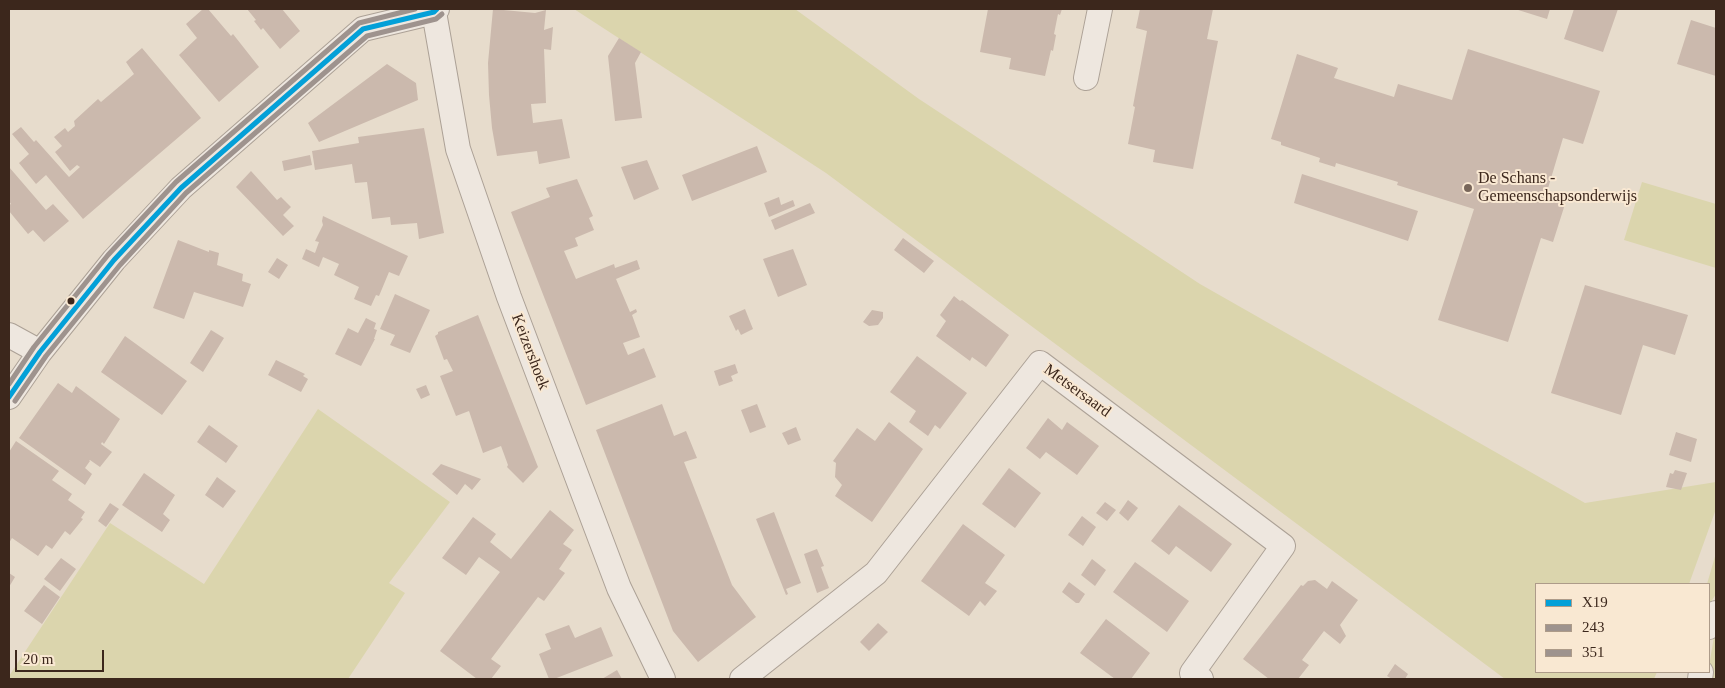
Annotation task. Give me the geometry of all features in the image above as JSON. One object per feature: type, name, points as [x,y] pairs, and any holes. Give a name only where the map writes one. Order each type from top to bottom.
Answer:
[{"type":"street","points":[[1086,78],[1100,9]]},
{"type":"street","points":[[9,397],[40,352],[114,260],[181,188],[363,29],[436,10]]},
{"type":"street","name":"Keizershoek","points":[[436,10],[458,149],[506,288],[619,588],[663,679]]},
{"type":"street","points":[[9,335],[40,352]]},
{"type":"street","name":"Metsersaard","points":[[742,679],[876,573],[1040,363],[1282,546],[1192,673],[1201,679]]},
{"type":"street","points":[[1710,625],[1716,613]]},
{"type":"shaded area","points":[[574,9],[795,9],[919,99],[1200,284],[1585,503],[1716,482],[1716,509],[1689,583],[1535,583],[1535,673],[1657,673],[1654,679],[1505,679],[826,173]]},
{"type":"shaded area","points":[[1642,182],[1716,204],[1716,268],[1624,240]]},
{"type":"shaded area","points":[[318,409],[450,502],[389,583],[405,593],[348,679],[9,679],[9,676],[110,523],[204,584]]},
{"type":"shaded area","points":[[1716,553],[1716,594],[1710,603],[1710,583],[1707,583]]},
{"type":"shaded area","points":[[1715,630],[1716,679],[1707,679],[1708,673],[1710,673]]},
{"type":"building","points":[[203,9],[208,9],[231,36],[233,34],[259,67],[219,102],[179,55],[197,38],[186,24]]},
{"type":"building","points":[[247,9],[282,9],[300,31],[280,49],[263,28],[261,30]]},
{"type":"building","points":[[493,9],[535,13],[546,10],[544,30],[553,27],[551,50],[544,49],[546,103],[531,104],[533,123],[562,119],[570,158],[539,164],[537,151],[497,156],[492,128],[488,63]]},
{"type":"building","points":[[988,9],[1062,9],[1060,15],[1058,14],[1053,51],[1051,50],[1045,76],[1009,69],[1011,58],[980,52]]},
{"type":"building","points":[[1140,9],[1213,9],[1207,39],[1218,41],[1193,169],[1153,162],[1155,150],[1128,144],[1147,31],[1136,28]]},
{"type":"building","points":[[1515,9],[1550,9],[1547,19]]},
{"type":"building","points":[[1574,9],[1618,9],[1603,52],[1564,39]]},
{"type":"building","points":[[1691,20],[1716,28],[1716,76],[1677,64]]},
{"type":"building","points":[[619,38],[641,52],[635,63],[642,118],[615,121],[608,56]]},
{"type":"building","points":[[142,48],[201,118],[83,219],[46,175],[36,184],[19,163],[29,154],[12,134],[21,127],[34,142],[36,140],[69,177],[80,167],[77,165],[70,171],[55,152],[62,146],[54,137],[65,128],[68,132],[75,126],[74,121],[98,99],[101,102],[134,74],[126,62]]},
{"type":"building","points":[[1468,49],[1600,91],[1583,144],[1563,138],[1546,195],[1566,201],[1553,242],[1541,238],[1508,342],[1438,320],[1474,209],[1397,185],[1398,182],[1336,163],[1335,167],[1319,162],[1320,158],[1281,145],[1281,142],[1271,139],[1297,54],[1338,68],[1334,78],[1394,97],[1398,84],[1452,100]]},
{"type":"building","points":[[387,64],[416,83],[418,100],[319,142],[308,123]]},
{"type":"building","points":[[424,128],[444,233],[419,239],[417,223],[391,225],[390,217],[372,219],[367,182],[355,183],[352,164],[315,170],[312,151],[359,143],[358,137]]},
{"type":"building","points":[[757,146],[767,172],[692,201],[682,175]]},
{"type":"building","points":[[310,155],[312,165],[284,171],[282,161]]},
{"type":"building","points":[[647,160],[659,189],[634,200],[621,167]]},
{"type":"building","points":[[9,167],[46,210],[53,204],[69,221],[44,242],[33,230],[28,234],[9,211],[9,205],[11,204],[9,201]]},
{"type":"building","points":[[251,171],[277,200],[281,197],[291,207],[283,215],[294,226],[283,236],[236,187]]},
{"type":"building","points":[[1302,174],[1418,211],[1408,241],[1294,203]]},
{"type":"building","points":[[577,179],[593,216],[589,218],[594,230],[575,238],[578,246],[564,251],[576,279],[614,264],[615,268],[637,260],[640,269],[616,279],[630,312],[636,309],[637,312],[632,315],[640,337],[623,343],[628,355],[644,348],[656,377],[586,405],[511,212],[550,197],[546,188]]},
{"type":"building","points":[[779,197],[781,205],[793,200],[795,206],[769,217],[764,203]]},
{"type":"building","points":[[810,203],[815,213],[775,230],[771,220]]},
{"type":"building","points":[[323,216],[408,256],[399,276],[389,272],[379,296],[376,295],[371,306],[354,299],[359,287],[334,275],[339,264],[323,257],[319,267],[302,259],[306,249],[315,253],[319,242],[315,241],[323,225]]},
{"type":"building","points":[[903,238],[934,261],[924,273],[894,250]]},
{"type":"building","points":[[178,240],[209,252],[209,250],[219,253],[217,265],[243,274],[242,281],[251,284],[243,307],[194,292],[184,319],[153,308]]},
{"type":"building","points":[[793,249],[807,285],[778,297],[763,259]]},
{"type":"building","points":[[277,258],[288,265],[279,279],[268,272]]},
{"type":"building","points":[[1585,285],[1688,315],[1675,355],[1643,345],[1621,415],[1551,393]]},
{"type":"building","points":[[395,294],[430,310],[410,353],[390,345],[395,335],[380,329]]},
{"type":"building","points":[[954,296],[1009,335],[986,367],[972,357],[970,361],[936,336],[946,321],[940,315]]},
{"type":"building","points":[[745,309],[753,329],[741,335],[738,329],[736,331],[729,316]]},
{"type":"building","points":[[872,310],[883,312],[883,318],[878,325],[869,326],[863,322]]},
{"type":"building","points":[[478,315],[538,467],[523,483],[507,467],[508,465],[501,446],[483,453],[469,411],[456,416],[440,376],[453,371],[447,359],[444,360],[435,336],[438,332]]},
{"type":"building","points":[[366,318],[376,323],[374,329],[377,330],[375,339],[361,366],[335,354],[348,328],[358,333]]},
{"type":"building","points":[[211,330],[224,338],[203,372],[190,363]]},
{"type":"building","points":[[125,336],[187,381],[162,415],[101,372]]},
{"type":"building","points":[[917,356],[967,393],[940,429],[935,425],[928,436],[909,422],[916,411],[890,392]]},
{"type":"building","points":[[276,360],[305,374],[303,376],[308,379],[301,392],[268,375]]},
{"type":"building","points":[[735,364],[738,373],[731,376],[733,381],[719,386],[714,371]]},
{"type":"building","points":[[58,383],[72,393],[76,386],[120,419],[104,444],[102,442],[101,444],[112,452],[100,467],[89,460],[85,468],[92,474],[85,485],[19,438]]},
{"type":"building","points":[[426,385],[430,395],[421,399],[416,389]]},
{"type":"building","points":[[662,404],[674,436],[686,431],[697,458],[684,462],[732,585],[756,617],[698,662],[673,631],[596,430]]},
{"type":"building","points":[[757,404],[766,427],[750,433],[741,410]]},
{"type":"building","points":[[1048,418],[1062,430],[1067,422],[1099,446],[1077,475],[1046,452],[1040,459],[1026,448]]},
{"type":"building","points":[[889,422],[923,449],[872,522],[835,496],[842,485],[835,477],[836,463],[833,461],[857,428],[875,441]]},
{"type":"building","points":[[209,425],[238,446],[226,463],[197,442]]},
{"type":"building","points":[[796,427],[801,440],[788,445],[782,433]]},
{"type":"building","points":[[1676,432],[1697,439],[1691,462],[1669,455]]},
{"type":"building","points":[[16,441],[59,471],[52,480],[72,494],[68,500],[85,512],[81,518],[83,519],[70,535],[65,531],[52,549],[46,545],[38,556],[12,538],[9,543],[9,452]]},
{"type":"building","points":[[441,464],[481,479],[472,490],[465,484],[457,495],[432,474]]},
{"type":"building","points":[[1009,468],[1041,493],[1015,528],[982,504]]},
{"type":"building","points":[[1675,470],[1687,473],[1681,490],[1666,487],[1670,473],[1673,474]]},
{"type":"building","points":[[144,473],[175,495],[163,514],[170,520],[162,532],[122,505]]},
{"type":"building","points":[[217,477],[236,491],[223,508],[205,495]]},
{"type":"building","points":[[1128,500],[1138,508],[1128,521],[1119,513]]},
{"type":"building","points":[[1105,502],[1116,510],[1107,521],[1096,513]]},
{"type":"building","points":[[110,503],[119,509],[106,527],[98,521]]},
{"type":"building","points":[[1179,505],[1232,544],[1211,572],[1176,546],[1169,555],[1151,541]]},
{"type":"building","points":[[550,510],[574,530],[563,544],[572,550],[559,569],[565,573],[544,601],[538,597],[491,659],[501,666],[491,679],[477,679],[440,651],[500,572],[479,557],[466,575],[442,558],[473,517],[496,534],[490,542],[511,559]]},
{"type":"building","points":[[774,512],[801,583],[786,589],[788,594],[786,595],[756,519]]},
{"type":"building","points":[[1082,516],[1096,527],[1083,546],[1068,535]]},
{"type":"building","points":[[963,524],[1005,555],[985,583],[997,591],[985,606],[980,601],[969,616],[921,581]]},
{"type":"building","points":[[817,549],[824,566],[821,567],[829,588],[817,593],[804,554]]},
{"type":"building","points":[[61,558],[76,569],[60,591],[44,579]]},
{"type":"building","points":[[1092,559],[1106,570],[1095,586],[1081,575]]},
{"type":"building","points":[[1135,562],[1189,601],[1167,632],[1113,592]]},
{"type":"building","points":[[9,573],[15,577],[9,587]]},
{"type":"building","points":[[1315,580],[1327,589],[1332,581],[1358,600],[1340,625],[1346,636],[1340,644],[1324,631],[1302,660],[1309,665],[1298,679],[1269,679],[1243,659],[1301,585],[1303,586],[1308,581]]},
{"type":"building","points":[[1069,582],[1085,594],[1079,603],[1076,603],[1062,592]]},
{"type":"building","points":[[44,585],[60,597],[42,624],[24,611]]},
{"type":"building","points":[[1106,619],[1150,653],[1131,679],[1115,679],[1080,653]]},
{"type":"building","points":[[878,623],[888,632],[869,651],[860,642]]},
{"type":"building","points":[[569,625],[575,638],[601,627],[613,656],[554,679],[549,679],[539,654],[551,649],[545,634]]},
{"type":"building","points":[[1395,664],[1408,674],[1405,679],[1392,679],[1387,676]]},
{"type":"building","points":[[617,670],[622,679],[602,679]]},
{"type":"transit line","name":"351","points":[[9,384],[34,347],[108,255],[176,182],[359,23],[415,9]]},
{"type":"transit line","name":"X19","points":[[9,397],[40,352],[114,260],[181,188],[363,29],[434,12],[437,9]]},
{"type":"transit line","name":"243","points":[[15,401],[46,356],[120,265],[186,193],[367,36],[436,19],[442,14]]},
{"type":"place","name":"De Schans - Gemeenschapsonderwijs","points":[[1468,188]]}]
